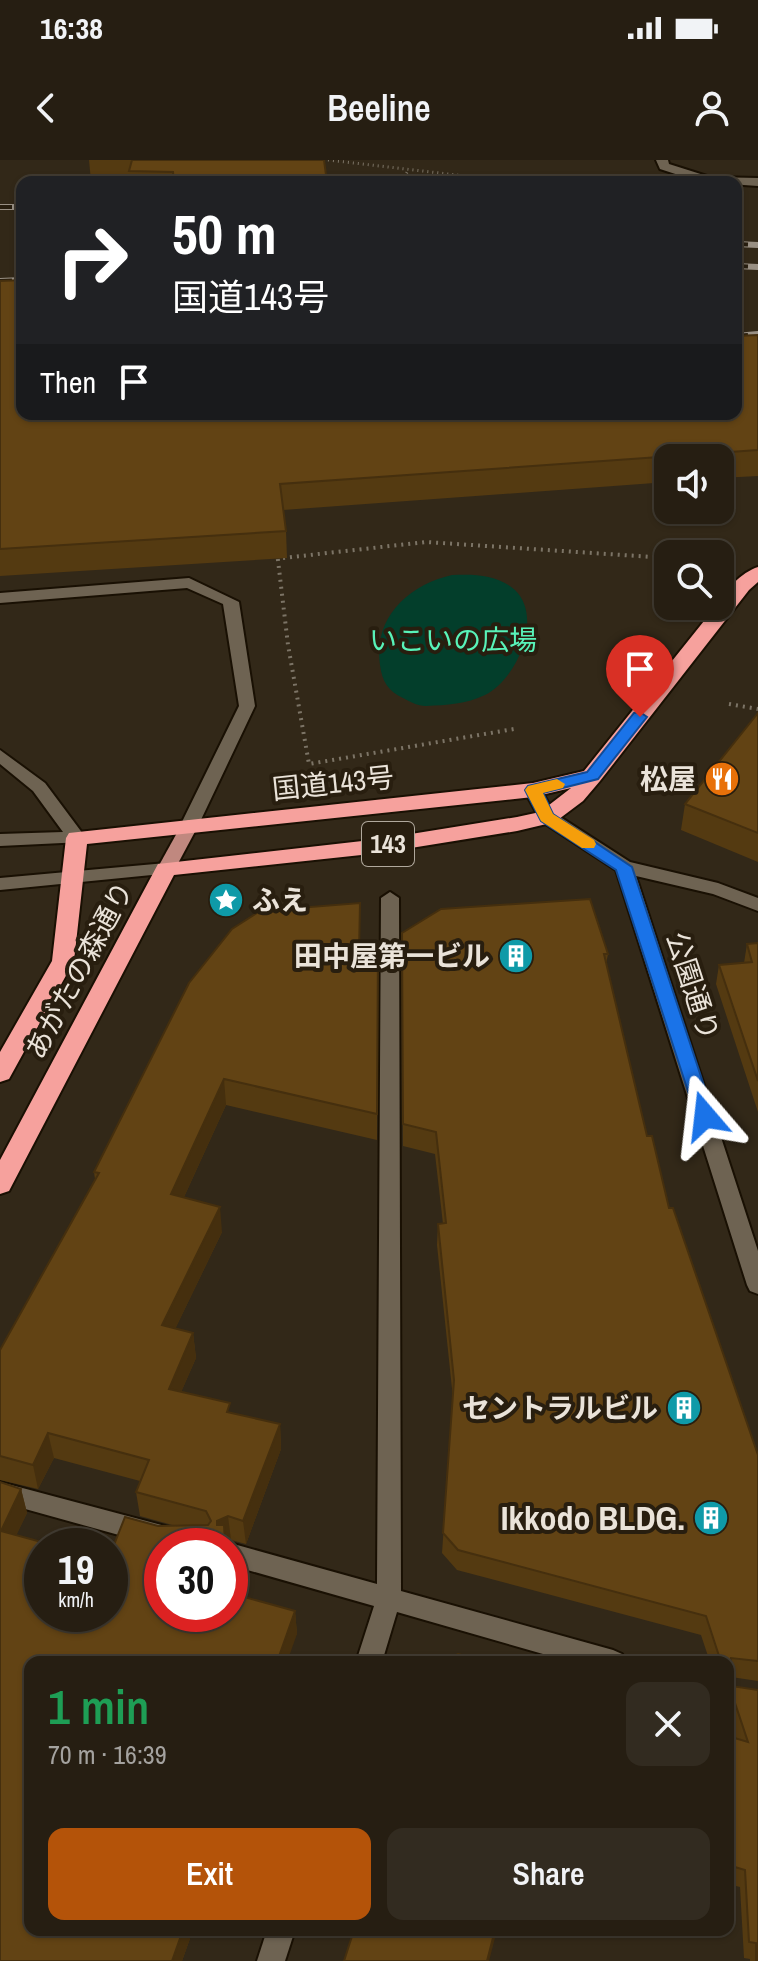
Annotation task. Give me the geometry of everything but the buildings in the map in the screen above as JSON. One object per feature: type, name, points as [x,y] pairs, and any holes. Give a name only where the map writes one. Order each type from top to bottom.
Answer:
[{"type":"highway","name":"143","points":[[166,869],[380,846],[547,817],[576,796],[742,586],[758,573]]},
{"type":"highway","name":"国道143号","points":[[77,838],[533,790],[593,776]]},
{"type":"highway","name":"あがたの森通り","points":[[0,1073],[63,961],[77,838]]},
{"type":"highway","name":"あがたの森通り","points":[[0,1184],[166,869]]},
{"type":"main road","name":"あがたの森通り","points":[[166,869],[189,826]]},
{"type":"street","points":[[662,160],[664,166],[694,176]]},
{"type":"street","points":[[0,598],[189,583],[231,602],[247,706],[189,826]]},
{"type":"street","points":[[0,755],[39,787],[77,838]]},
{"type":"street","points":[[533,790],[547,817],[624,867],[718,889],[758,905]]},
{"type":"street","points":[[0,840],[77,838]]},
{"type":"street","name":"公園通り","points":[[624,867],[758,1285]]},
{"type":"street","points":[[0,884],[72,880],[166,869]]},
{"type":"street","points":[[371,1656],[389,1598],[390,898]]},
{"type":"street","points":[[0,1492],[144,1531]]},
{"type":"street","points":[[248,1559],[592,1656]]},
{"type":"street","points":[[271,1961],[279,1936]]},
{"type":"path","points":[[328,160],[467,176]]},
{"type":"path","points":[[405,176],[409,169]]},
{"type":"path","points":[[278,558],[426,542],[654,557]]},
{"type":"path","points":[[276,543],[288,645],[309,764],[514,729]]},
{"type":"path","points":[[729,704],[758,709]]},
{"type":"green space","name":"いこいの広場","points":[[452,575],[493,578],[515,590],[527,616],[526,632],[516,663],[507,676],[485,695],[464,702],[420,705],[398,695],[384,681],[379,648],[382,633],[388,619],[408,595]]},
{"type":"railway","points":[[0,207],[16,207]]},
{"type":"railway","points":[[742,244],[758,245]]},
{"type":"railway","points":[[742,266],[758,267]]},
{"type":"railway","points":[[0,281],[16,280]]},
{"type":"railway","points":[[742,335],[758,334]]},
{"type":"slow traffic","points":[[557,784],[533,790],[547,817],[588,844]]},
{"type":"place","name":"松屋","points":[[722,779]]},
{"type":"place","name":"ふえ","points":[[226,900]]},
{"type":"place","name":"田中屋第一ビル","points":[[516,956]]},
{"type":"place","name":"セントラルビル","points":[[684,1408]]},
{"type":"place","name":"Ikkodo BLDG.","points":[[711,1518]]},
{"type":"route","points":[[640,717],[593,776],[533,790],[547,817],[624,867],[705,1116]]}]
